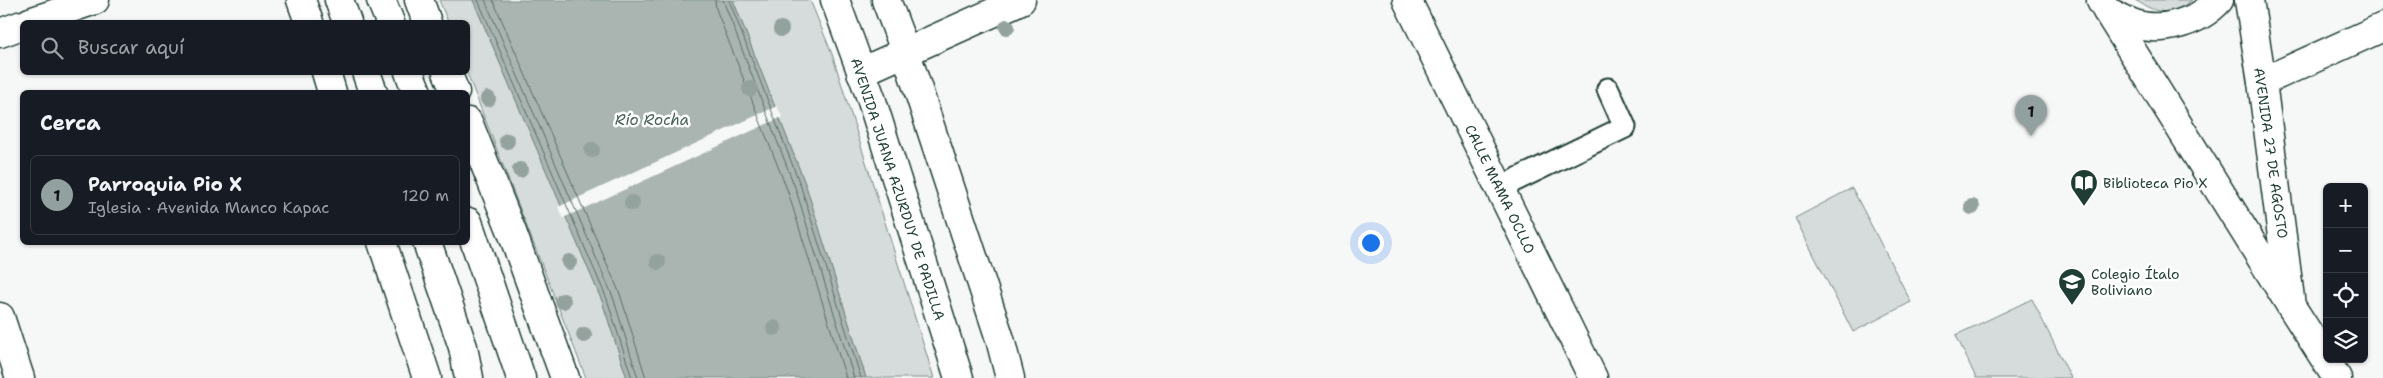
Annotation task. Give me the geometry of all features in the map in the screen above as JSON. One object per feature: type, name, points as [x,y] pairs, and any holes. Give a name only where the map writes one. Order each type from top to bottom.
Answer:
[{"type":"street","points":[[36,20],[95,0]]},
{"type":"street","points":[[301,0],[308,20]]},
{"type":"street","points":[[339,0],[347,20]]},
{"type":"street","points":[[381,0],[389,20]]},
{"type":"street","points":[[419,0],[426,20]]},
{"type":"street","name":"AVENIDA JUANA AZURDUY DE PADILLA","points":[[835,0],[874,107],[959,378]]},
{"type":"street","points":[[886,0],[906,53],[1000,339],[1010,378]]},
{"type":"street","points":[[862,72],[1021,0]]},
{"type":"street","name":"CALLE MAMA OCLLO","points":[[1407,0],[1593,378]]},
{"type":"street","points":[[2104,5],[2133,24],[2165,28],[2190,20],[2220,0]]},
{"type":"street","name":"AVENIDA 27 DE AGOSTO","points":[[2249,0],[2262,82],[2291,306]]},
{"type":"street","points":[[2104,5],[2337,378]]},
{"type":"street","points":[[0,33],[20,26]]},
{"type":"street","points":[[2262,82],[2383,27]]},
{"type":"street","points":[[327,75],[331,90]]},
{"type":"street","points":[[367,75],[372,90]]},
{"type":"street","points":[[410,75],[416,90]]},
{"type":"street","points":[[448,75],[454,90]]},
{"type":"street","points":[[470,127],[512,232],[565,378]]},
{"type":"street","points":[[470,228],[521,378]]},
{"type":"street","points":[[383,245],[427,378]]},
{"type":"street","points":[[428,245],[463,347],[469,378]]},
{"type":"street","points":[[0,317],[20,378]]},
{"type":"lane","points":[[1499,188],[1625,127],[1608,89]]},
{"type":"shaded area","points":[[439,0],[473,0],[602,301],[627,378],[586,378],[468,75],[470,75],[470,20],[447,20]]},
{"type":"shaded area","points":[[733,0],[810,0],[832,54],[934,378],[866,378],[806,186]]},
{"type":"shaded area","points":[[2135,0],[2192,0],[2177,9],[2164,12],[2157,11]]},
{"type":"shaded area","points":[[1852,188],[1911,302],[1853,332],[1795,218]]},
{"type":"shaded area","points":[[2032,299],[2071,378],[1976,378],[1956,335]]},
{"type":"water","name":"Río Rocha","points":[[473,0],[733,0],[806,186],[866,378],[627,378],[602,301]]},
{"type":"pier","points":[[777,106],[782,117],[563,218],[558,207]]},
{"type":"place","name":"Parroquia Pio X","points":[[2031,136]]},
{"type":"place","name":"Biblioteca Pio X","points":[[2084,207]]},
{"type":"place","name":"Colegio Ítalo Boliviano","points":[[2072,306]]}]
